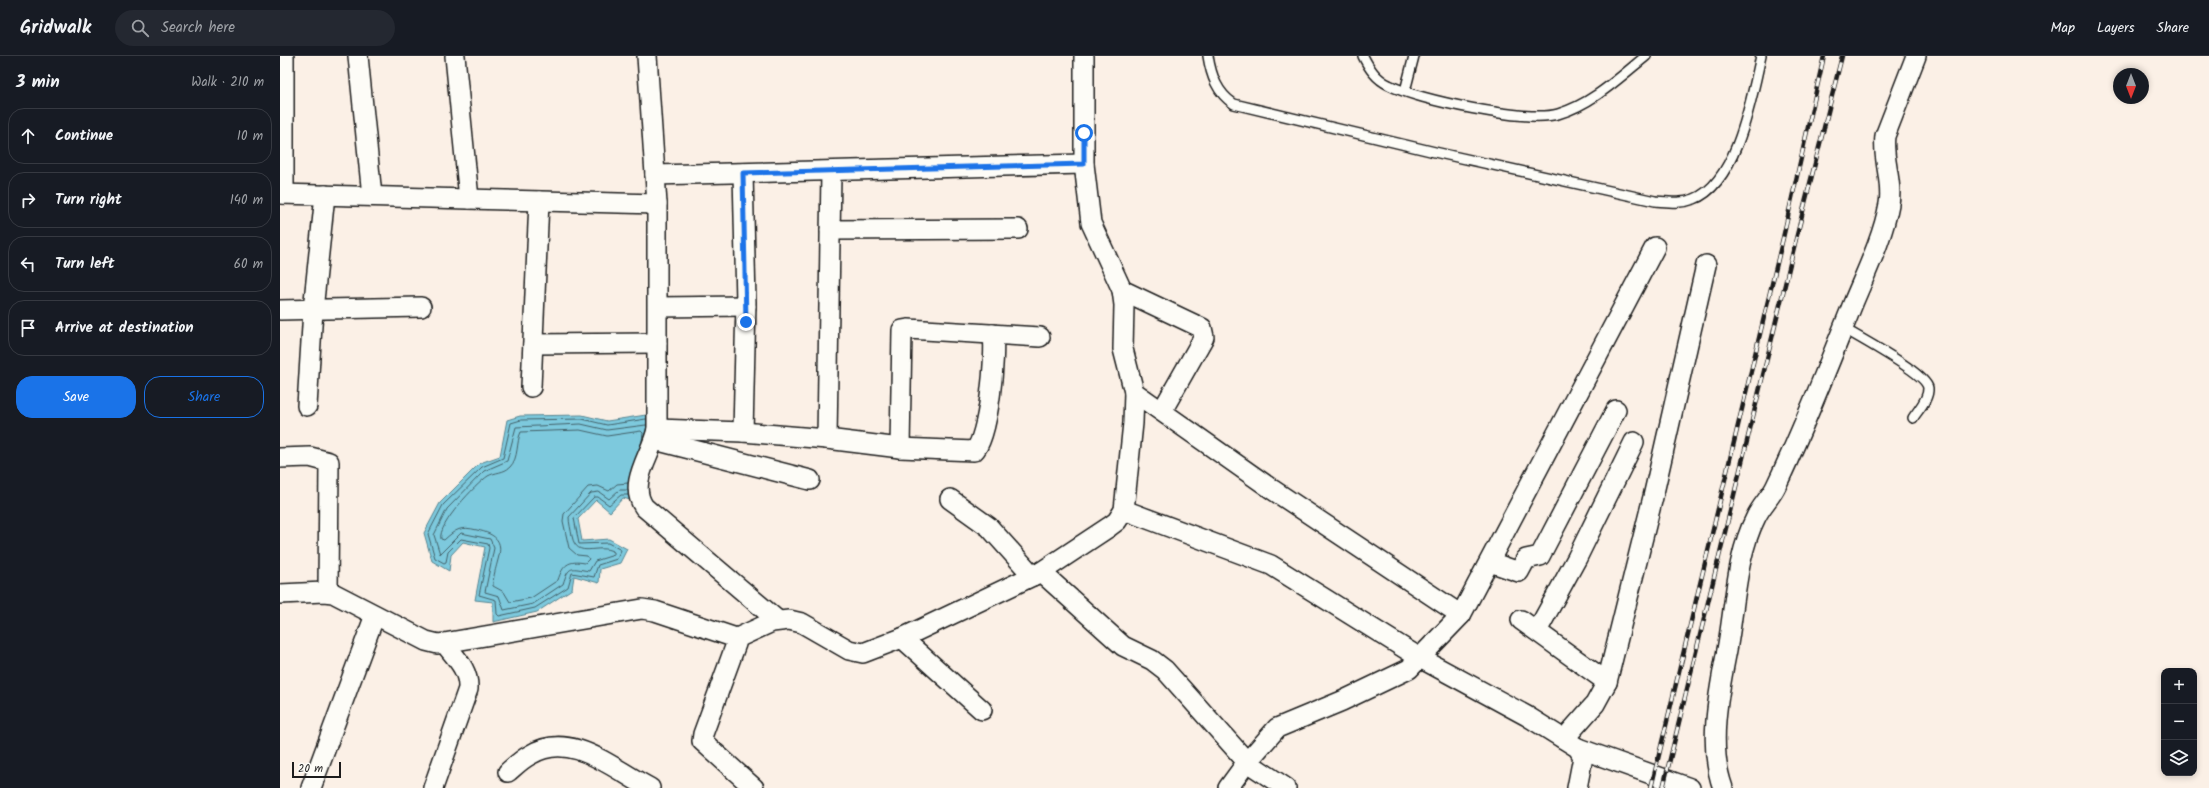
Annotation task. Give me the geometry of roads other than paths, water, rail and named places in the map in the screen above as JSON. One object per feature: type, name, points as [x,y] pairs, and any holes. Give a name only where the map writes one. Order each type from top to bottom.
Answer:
[{"type":"street","points":[[284,56],[282,194],[656,204]]},
{"type":"street","points":[[358,56],[372,196]]},
{"type":"street","points":[[455,56],[469,199]]},
{"type":"street","points":[[647,56],[656,204],[658,307],[656,435],[639,479],[637,492],[639,500],[644,507],[777,620]]},
{"type":"street","points":[[280,594],[328,592],[426,641],[445,644],[642,609],[655,611],[735,639],[777,620],[802,623],[856,653],[864,653],[902,638],[1037,574],[1109,528],[1117,521],[1124,510],[1133,423],[1134,392],[1123,349],[1124,304],[1122,290],[1091,223],[1084,164],[1084,56]]},
{"type":"street","points":[[1723,788],[1720,780],[1716,743],[1716,704],[1745,546],[1756,517],[1776,487],[1878,241],[1889,204],[1890,188],[1883,149],[1885,136],[1916,56]]},
{"type":"street","points":[[655,174],[831,172],[1084,164]]},
{"type":"street","points":[[827,439],[831,172]]},
{"type":"street","points":[[743,173],[746,306],[743,432]]},
{"type":"street","points":[[307,406],[313,310],[325,195]]},
{"type":"street","points":[[531,387],[540,201]]},
{"type":"street","points":[[830,230],[1018,229]]},
{"type":"street","points":[[1228,788],[1246,762],[1277,728],[1342,701],[1408,669],[1462,615],[1655,247]]},
{"type":"street","points":[[1570,744],[1595,704],[1606,682],[1662,460],[1706,265]]},
{"type":"street","points":[[1122,290],[1202,328],[1204,332],[1204,337],[1162,411]]},
{"type":"street","points":[[658,307],[746,306]]},
{"type":"street","points":[[280,310],[421,307]]},
{"type":"street","points":[[900,448],[902,330],[915,329],[1040,337]]},
{"type":"street","points":[[656,435],[743,432],[827,439],[900,448],[970,452],[977,448],[984,433],[989,403],[993,334]]},
{"type":"street","points":[[533,344],[657,343]]},
{"type":"street","points":[[1134,392],[1273,490],[1462,615]]},
{"type":"street","points":[[1490,562],[1519,572],[1526,559],[1540,556],[1616,410]]},
{"type":"street","points":[[656,435],[810,480]]},
{"type":"street","points":[[1537,631],[1577,558],[1634,442]]},
{"type":"street","points":[[280,458],[310,458],[329,462],[328,592]]},
{"type":"street","points":[[950,499],[989,527],[1037,574],[1123,646],[1152,660],[1165,670],[1246,762],[1286,788]]},
{"type":"street","points":[[1124,510],[1271,564],[1420,658],[1527,716],[1570,744],[1690,788]]},
{"type":"street","points":[[311,788],[375,615]]},
{"type":"street","points":[[1521,620],[1606,682]]},
{"type":"street","points":[[902,638],[982,710]]},
{"type":"street","points":[[735,639],[736,644],[703,734],[702,741],[754,788]]},
{"type":"street","points":[[433,788],[468,684],[466,670],[445,644]]},
{"type":"street","points":[[1570,744],[1583,758],[1577,788]]},
{"type":"street","points":[[508,772],[530,754],[551,746],[567,746],[592,754],[650,788]]},
{"type":"lane","points":[[1208,56],[1214,80],[1226,98],[1234,104],[1655,201],[1682,203],[1696,199],[1709,191],[1719,180],[1728,164],[1752,99],[1761,56]]},
{"type":"lane","points":[[1363,56],[1377,77],[1389,85],[1425,97],[1510,116],[1556,115],[1571,110],[1597,95],[1646,56]]},
{"type":"lane","points":[[1405,91],[1414,56]]},
{"type":"lane","points":[[1843,328],[1911,369],[1926,381],[1928,393],[1913,418]]},
{"type":"water","points":[[582,415],[607,421],[646,415],[660,420],[644,486],[656,507],[623,498],[610,512],[596,500],[578,519],[582,541],[609,539],[627,549],[620,563],[600,569],[599,583],[574,576],[572,589],[537,612],[493,622],[493,602],[475,600],[485,547],[463,542],[451,555],[449,571],[432,561],[424,533],[440,503],[480,463],[500,456],[507,420],[520,416]]},
{"type":"railway","points":[[1651,788],[1783,238],[1824,56]]},
{"type":"railway","points":[[1663,788],[1796,239],[1842,56]]}]
